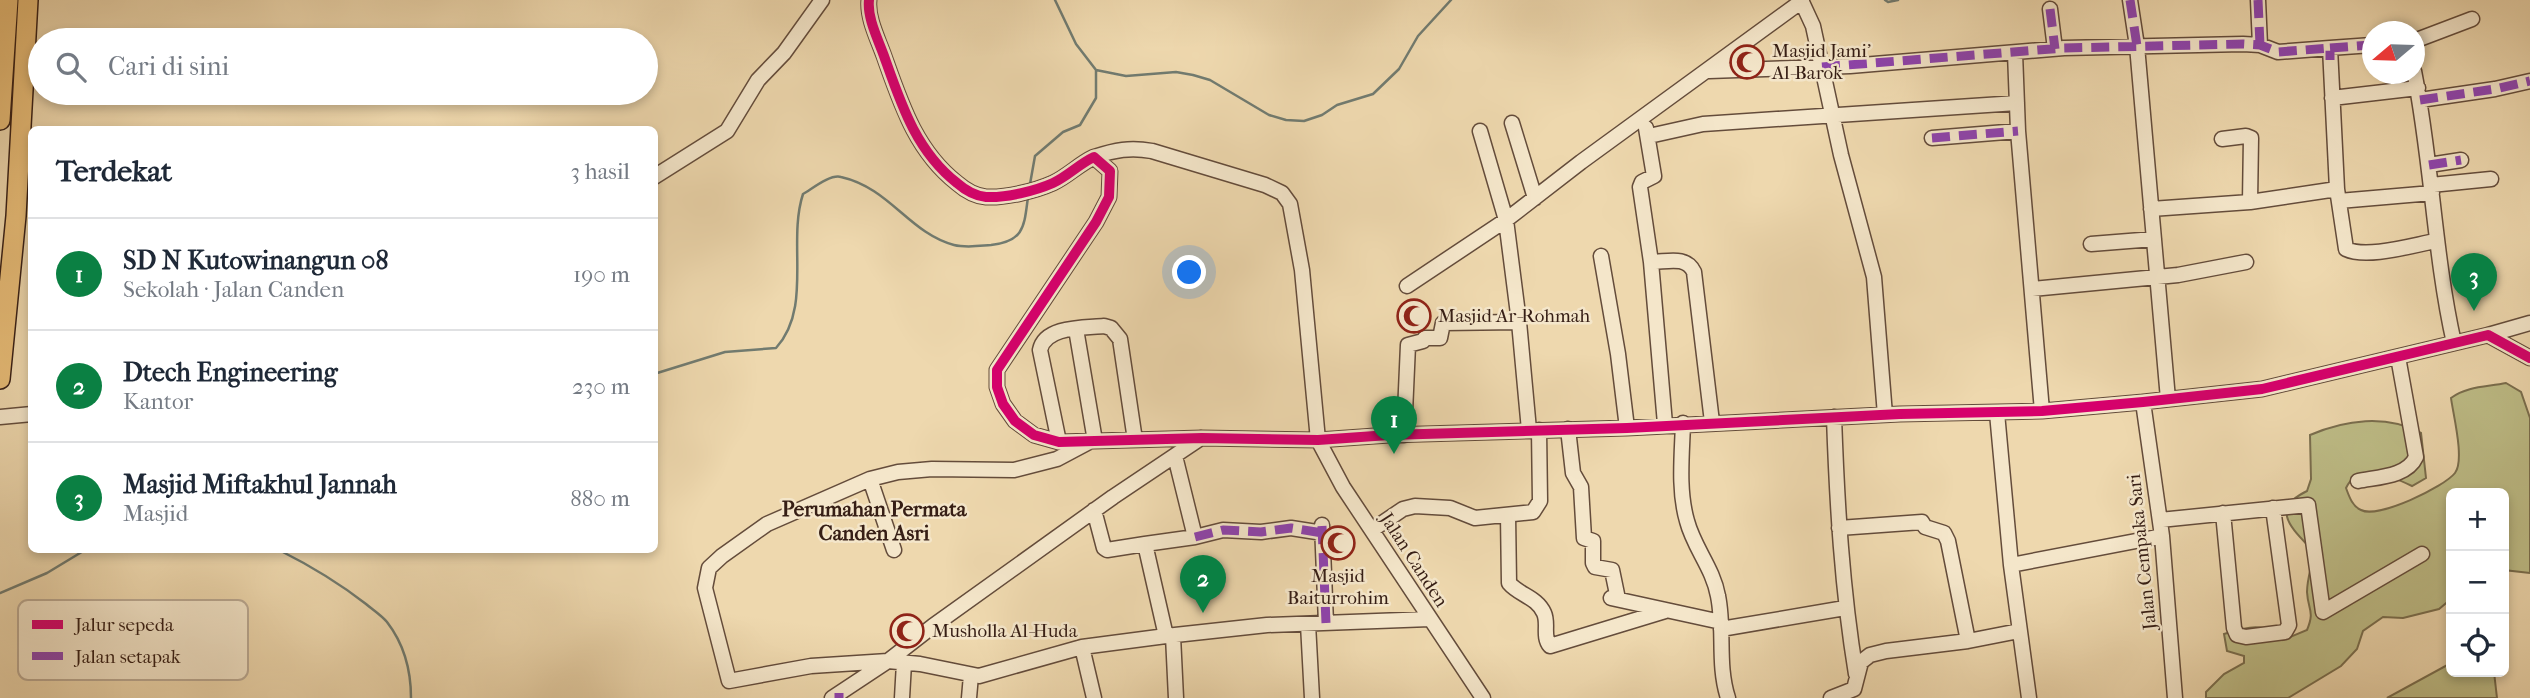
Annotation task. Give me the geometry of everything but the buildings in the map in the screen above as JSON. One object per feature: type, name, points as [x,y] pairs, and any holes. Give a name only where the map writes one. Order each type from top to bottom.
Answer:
[{"type":"highway","points":[[0,120],[8,0]]},
{"type":"highway","points":[[0,379],[16,216],[28,0]]},
{"type":"street","points":[[658,174],[727,131],[758,80],[784,53],[822,0]]},
{"type":"street","points":[[869,0],[871,18],[905,114],[920,143],[942,171],[967,191],[984,197],[1002,196],[1053,183],[1094,158],[1117,150],[1134,148],[1265,185],[1287,199],[1293,211],[1302,270],[1318,440]]},
{"type":"street","points":[[2130,0],[2137,46],[2168,399]]},
{"type":"street","points":[[1406,286],[1506,220],[1802,1],[1813,26],[1832,115],[1874,277],[1885,415]]},
{"type":"street","points":[[2258,3],[2260,45]]},
{"type":"street","points":[[2050,9],[2055,49]]},
{"type":"street","points":[[2425,37],[2472,19]]},
{"type":"street","points":[[1709,71],[1822,67],[2055,49],[2260,45],[2278,52],[2362,46]]},
{"type":"street","points":[[2330,48],[2338,195],[2346,249],[2355,253],[2436,241]]},
{"type":"street","points":[[2015,53],[2018,131],[2042,411]]},
{"type":"street","points":[[2332,98],[2495,89],[2530,80]]},
{"type":"street","points":[[2417,84],[2429,165],[2436,241],[2446,310],[2454,343]]},
{"type":"street","points":[[1648,136],[1703,124],[2017,103]]},
{"type":"street","points":[[1643,118],[1654,176],[1642,182],[1640,187],[1651,262],[1665,424]]},
{"type":"street","points":[[1513,123],[1535,198]]},
{"type":"street","points":[[1372,530],[1403,509],[1415,506],[1450,508],[1475,518],[1530,512],[1539,504],[1534,430],[1506,220],[1480,131]]},
{"type":"street","points":[[1932,138],[2018,131]]},
{"type":"street","points":[[2222,139],[2246,136],[2251,138],[2250,202]]},
{"type":"street","points":[[1094,158],[1105,164],[1110,171],[1109,197],[1086,240],[997,370],[997,387],[1003,404],[1015,421],[1034,435],[1059,442],[1202,438],[1318,440],[1626,428],[1683,423],[2042,411],[2262,389],[2530,323]]},
{"type":"street","points":[[2429,165],[2461,160]]},
{"type":"street","points":[[2151,209],[2431,189],[2491,179]]},
{"type":"street","points":[[2091,244],[2154,239]]},
{"type":"street","points":[[1601,256],[1618,354],[1626,428]]},
{"type":"street","points":[[1651,262],[1684,261],[1690,265],[1693,272],[1712,422]]},
{"type":"street","points":[[2032,289],[2158,277],[2246,262]]},
{"type":"street","points":[[1404,435],[1408,345],[1425,338],[1440,338],[1443,323],[1519,321]]},
{"type":"street","points":[[1059,442],[1040,350],[1044,338],[1051,334],[1104,326],[1111,328],[1120,339],[1135,440]]},
{"type":"street","points":[[1076,329],[1092,441]]},
{"type":"street","points":[[2488,335],[2530,358]]},
{"type":"street","points":[[2358,481],[2402,472],[2414,463],[2416,457],[2398,357]]},
{"type":"street","name":"Jalan Cempaka Sari","points":[[2143,402],[2162,536],[2175,698]]},
{"type":"street","points":[[1997,413],[2011,565],[2029,698]]},
{"type":"street","points":[[0,417],[28,414]]},
{"type":"street","points":[[1834,417],[1845,608],[1855,687]]},
{"type":"street","points":[[1683,423],[1682,473],[1687,521],[1717,587],[1721,626],[1720,667],[1728,698]]},
{"type":"street","points":[[1568,429],[1573,472],[1581,487],[1584,538],[1593,541],[1595,568],[1612,570],[1614,598],[1721,626],[1845,608]]},
{"type":"street","points":[[837,696],[1094,510],[1202,438]]},
{"type":"street","name":"Jalan Canden","points":[[1318,440],[1343,487],[1483,698]]},
{"type":"street","points":[[1092,441],[1057,459],[1014,470],[932,469],[898,472],[870,479],[767,524],[709,568],[705,588],[729,681],[811,666],[888,661],[971,675],[996,672],[1082,647],[1169,636],[1267,625],[1430,619]]},
{"type":"street","points":[[1175,456],[1195,537]]},
{"type":"street","points":[[870,479],[894,550]]},
{"type":"street","points":[[2160,520],[2308,505],[2323,612],[2422,554]]},
{"type":"street","points":[[2223,513],[2234,628],[2237,635],[2246,637],[2285,632],[2289,625],[2273,508]]},
{"type":"street","points":[[1094,510],[1104,548],[1107,550],[1195,537],[1223,530],[1261,532],[1291,528],[1322,529],[1326,624]]},
{"type":"street","points":[[1508,515],[1509,583],[1536,602],[1544,613],[1545,640],[1549,646],[1665,611]]},
{"type":"street","points":[[1839,528],[1922,522],[1925,527],[1944,533],[1968,641]]},
{"type":"street","points":[[2011,565],[2162,536]]},
{"type":"street","points":[[1145,544],[1169,636],[1176,698]]},
{"type":"street","points":[[1308,624],[1312,698]]},
{"type":"street","points":[[1855,687],[1861,662],[1870,655],[2019,631]]},
{"type":"street","points":[[1082,647],[1094,698]]},
{"type":"street","points":[[902,698],[904,663]]},
{"type":"street","points":[[970,698],[971,675]]},
{"type":"street","points":[[1831,698],[1855,687]]},
{"type":"shaded area","points":[[2506,383],[2521,392],[2530,418],[2530,573],[2509,571],[2509,488],[2446,488],[2446,603],[2439,609],[2403,618],[2383,617],[2363,631],[2357,649],[2341,666],[2288,698],[2206,698],[2206,692],[2224,674],[2244,663],[2244,656],[2227,651],[2224,634],[2256,627],[2270,630],[2283,640],[2307,630],[2311,614],[2307,587],[2314,552],[2288,521],[2287,513],[2295,498],[2307,491],[2311,479],[2310,435],[2365,421],[2394,423],[2421,433],[2426,478],[2412,486],[2385,475],[2367,473],[2352,480],[2346,488],[2355,506],[2361,510],[2369,512],[2395,506],[2438,486],[2455,473],[2459,448],[2451,398],[2470,389]]},
{"type":"shaded area","points":[[2446,666],[2446,677],[2495,677],[2497,698],[2387,698]]},
{"type":"waterway","points":[[1055,0],[1076,44],[1096,70],[1126,76],[1176,72],[1193,75],[1210,80],[1269,115],[1304,121],[1322,115],[1337,105],[1373,94],[1399,69],[1418,36],[1451,0]]},
{"type":"waterway","points":[[1885,0],[1898,0]]},
{"type":"waterway","points":[[1030,184],[1035,156],[1063,132],[1080,125],[1096,98],[1096,70]]},
{"type":"waterway","points":[[658,373],[725,352],[776,348],[787,332],[794,314],[797,294],[797,233],[803,194],[827,180],[841,177],[858,183],[886,200],[924,231],[938,239],[963,246],[1002,243],[1017,236],[1023,224],[1028,197]]},
{"type":"waterway","points":[[0,593],[47,573],[80,553]]},
{"type":"waterway","points":[[285,553],[335,582],[387,622],[398,639],[405,658],[410,677],[411,698]]},
{"type":"marked path","points":[[2130,0],[2137,46]]},
{"type":"marked path","points":[[2258,0],[2260,45]]},
{"type":"marked path","points":[[2050,9],[2055,49]]},
{"type":"marked path","points":[[1822,67],[2064,48],[2243,44],[2260,45],[2278,52],[2330,48],[2330,60]]},
{"type":"marked path","points":[[2330,48],[2362,46]]},
{"type":"marked path","points":[[2420,100],[2530,81]]},
{"type":"marked path","points":[[1932,138],[2018,131]]},
{"type":"marked path","points":[[2429,165],[2461,160]]},
{"type":"marked path","points":[[1322,526],[1326,623]]},
{"type":"marked path","points":[[1195,537],[1223,530],[1261,532],[1291,528],[1323,533]]},
{"type":"marked path","points":[[839,693],[839,698]]},
{"type":"cycle path","points":[[869,0],[874,28],[912,126],[931,156],[963,188],[986,197],[1038,189],[1064,177],[1094,157],[1110,171],[1109,197],[1096,222],[997,370],[997,387],[1003,404],[1015,421],[1034,435],[1059,442],[1202,438],[1318,440],[1900,414],[2042,411],[2262,389],[2488,335],[2530,358]]},
{"type":"place","name":"Masjid Jami' Al-Barok","points":[[1747,62]]},
{"type":"place","name":"Masjid Miftakhul Jannah","points":[[2474,311]]},
{"type":"place","name":"Masjid Ar-Rohmah","points":[[1414,316]]},
{"type":"place","name":"SD N Kutowinangun 08","points":[[1394,454]]},
{"type":"place","name":"Masjid Baiturrohim","points":[[1338,543]]},
{"type":"place","name":"Dtech Engineering","points":[[1203,613]]},
{"type":"place","name":"Musholla Al-Huda","points":[[907,631]]},
{"type":"district","name":"Perumahan Permata Canden Asri","points":[[874,521]]}]
